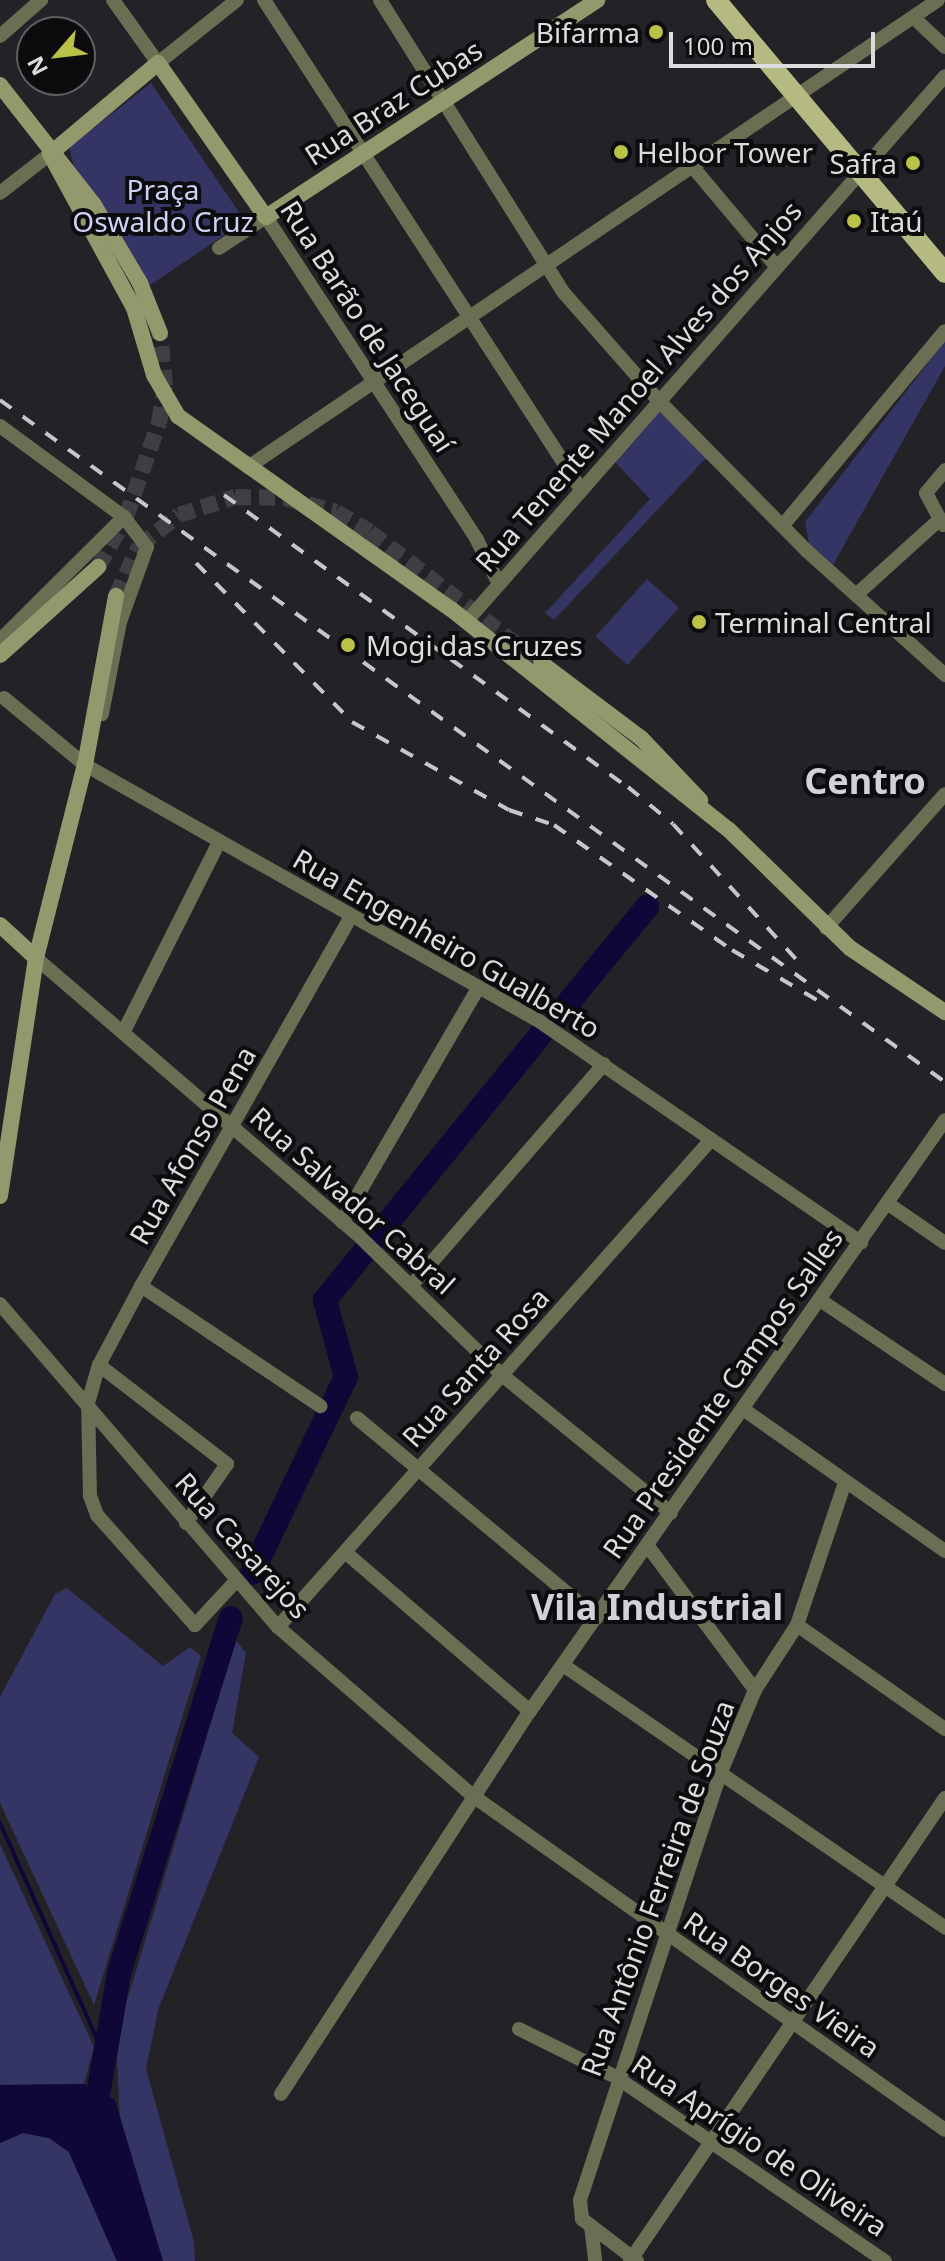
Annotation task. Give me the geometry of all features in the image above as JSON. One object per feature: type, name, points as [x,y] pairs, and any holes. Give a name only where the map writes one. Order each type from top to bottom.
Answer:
[{"type":"main road","name":"Rua Braz Cubas","points":[[266,217],[597,0]]},
{"type":"main road","points":[[716,0],[791,96],[945,273]]},
{"type":"main road","points":[[50,154],[158,63]]},
{"type":"main road","name":"Rua Barão de Jaceguaí","points":[[158,63],[266,217]]},
{"type":"main road","points":[[0,85],[106,223],[160,333]]},
{"type":"main road","points":[[50,154],[134,308],[154,375],[171,409],[466,622],[719,823]]},
{"type":"main road","points":[[0,655],[98,567]]},
{"type":"main road","points":[[0,1196],[36,958],[86,761],[116,596]]},
{"type":"main road","points":[[541,663],[660,754],[719,823],[826,928],[945,1012]]},
{"type":"main road","name":"Rua Salvador Cabral","points":[[0,925],[36,958]]},
{"type":"street","points":[[0,36],[41,0]]},
{"type":"street","points":[[113,0],[158,63],[237,0]]},
{"type":"street","points":[[264,0],[360,154],[580,488]]},
{"type":"street","points":[[380,0],[440,102],[546,269],[658,400],[827,570],[945,675]]},
{"type":"street","points":[[248,467],[546,269],[791,96],[938,0]]},
{"type":"street","points":[[913,17],[945,47]]},
{"type":"street","name":"Rua Tenente Manoel Alves dos Anjos","points":[[466,622],[580,488],[945,76]]},
{"type":"street","points":[[0,193],[50,154]]},
{"type":"street","points":[[692,166],[776,266]]},
{"type":"street","name":"Rua Braz Cubas","points":[[219,248],[266,217]]},
{"type":"street","name":"Rua Barão de Jaceguaí","points":[[266,217],[374,381],[499,584]]},
{"type":"street","points":[[784,524],[945,331]]},
{"type":"street","points":[[0,426],[124,517],[141,534],[148,555],[120,622],[86,761]]},
{"type":"street","points":[[852,591],[942,524],[926,499],[941,474]]},
{"type":"street","points":[[0,640],[124,517]]},
{"type":"street","name":"Rua Engenheiro Gualberto","points":[[4,698],[86,761],[219,842],[479,987],[604,1064],[710,1141],[861,1242]]},
{"type":"street","points":[[826,928],[945,794]]},
{"type":"street","points":[[124,1031],[219,842]]},
{"type":"street","name":"Rua Afonso Pena","points":[[235,1582],[195,1625],[97,1515],[90,1496],[88,1403],[99,1365],[141,1286],[351,916]]},
{"type":"street","name":"Rua Salvador Cabral","points":[[36,958],[356,1233],[502,1375],[671,1513]]},
{"type":"street","points":[[342,1222],[479,987]]},
{"type":"street","points":[[411,1286],[604,1064]]},
{"type":"street","name":"Rua Presidente Campos Salles","points":[[281,2094],[530,1711],[945,1120]]},
{"type":"street","name":"Rua Santa Rosa","points":[[278,1627],[710,1141]]},
{"type":"street","points":[[887,1203],[945,1243]]},
{"type":"street","points":[[141,1286],[320,1406]]},
{"type":"street","points":[[820,1300],[945,1384]]},
{"type":"street","name":"Rua Casarejos","points":[[0,1304],[88,1403],[235,1582],[278,1627],[473,1796]]},
{"type":"street","points":[[99,1365],[225,1461],[226,1471],[186,1523]]},
{"type":"street","points":[[743,1409],[945,1551]]},
{"type":"street","points":[[357,1418],[421,1467],[597,1618]]},
{"type":"street","name":"Rua Antônio Ferreira de Souza","points":[[595,2261],[591,2226],[582,2219],[580,2200],[616,2077],[721,1772],[755,1690],[797,1625],[845,1482]]},
{"type":"street","points":[[647,1545],[755,1690]]},
{"type":"street","points":[[345,1552],[530,1711]]},
{"type":"street","points":[[797,1625],[945,1729]]},
{"type":"street","points":[[563,1665],[945,1928]]},
{"type":"street","name":"Rua Borges Vieira","points":[[473,1796],[945,2130]]},
{"type":"street","points":[[591,2226],[633,2260],[945,1798]]},
{"type":"street","name":"Rua Aprígio de Oliveira","points":[[519,2029],[616,2077],[714,2141],[885,2261]]},
{"type":"green space","name":"Praça Oswaldo Cruz","points":[[151,83],[245,221],[146,288],[75,171],[69,147]]},
{"type":"green space","points":[[945,341],[945,366],[833,565],[809,544],[805,522]]},
{"type":"green space","points":[[657,409],[707,457],[554,620],[545,613],[650,499],[612,459]]},
{"type":"green space","points":[[647,579],[679,608],[627,665],[595,636]]},
{"type":"green space","points":[[67,1588],[163,1666],[190,1647],[201,1656],[94,2005],[0,1803],[0,1697],[55,1594]]},
{"type":"green space","points":[[236,1640],[246,1653],[232,1733],[259,1757],[158,2010],[146,2069],[194,2242],[195,2261],[163,2261],[120,2125],[117,2056],[126,2004]]},
{"type":"green space","points":[[0,1844],[94,2047],[84,2084],[0,2085]]},
{"type":"green space","points":[[22,2133],[49,2138],[69,2152],[117,2261],[0,2261],[0,2143]]},
{"type":"shaded area","points":[[84,2084],[115,2100],[163,2261],[117,2261],[69,2152],[49,2138],[23,2133],[0,2143],[0,2085]]},
{"type":"waterway","points":[[559,1014],[647,907]]},
{"type":"waterway","points":[[252,1573],[346,1377],[325,1300],[540,1035]]},
{"type":"waterway","points":[[93,2124],[119,1973],[231,1618]]},
{"type":"waterway","points":[[0,1823],[105,2057]]},
{"type":"tunnel","points":[[98,567],[126,517],[159,423],[165,386],[160,333]]},
{"type":"tunnel","points":[[116,596],[139,546],[179,515],[235,497],[285,498],[336,512],[370,532],[541,663]]},
{"type":"railway","points":[[0,400],[945,1082]]},
{"type":"railway","points":[[224,495],[628,787],[673,824],[803,967]]},
{"type":"railway","points":[[196,563],[352,722],[509,810],[554,825],[732,950],[822,1003]]},
{"type":"place","name":"Bifarma","points":[[656,32]]},
{"type":"place","name":"Helbor Tower","points":[[621,152]]},
{"type":"place","name":"Safra","points":[[913,163]]},
{"type":"place","name":"Itaú","points":[[854,221]]},
{"type":"place","name":"Terminal Central","points":[[699,622]]},
{"type":"place","name":"Mogi das Cruzes","points":[[348,645]]},
{"type":"district","name":"Centro","points":[[865,781]]},
{"type":"district","name":"Vila Industrial","points":[[657,1607]]}]
